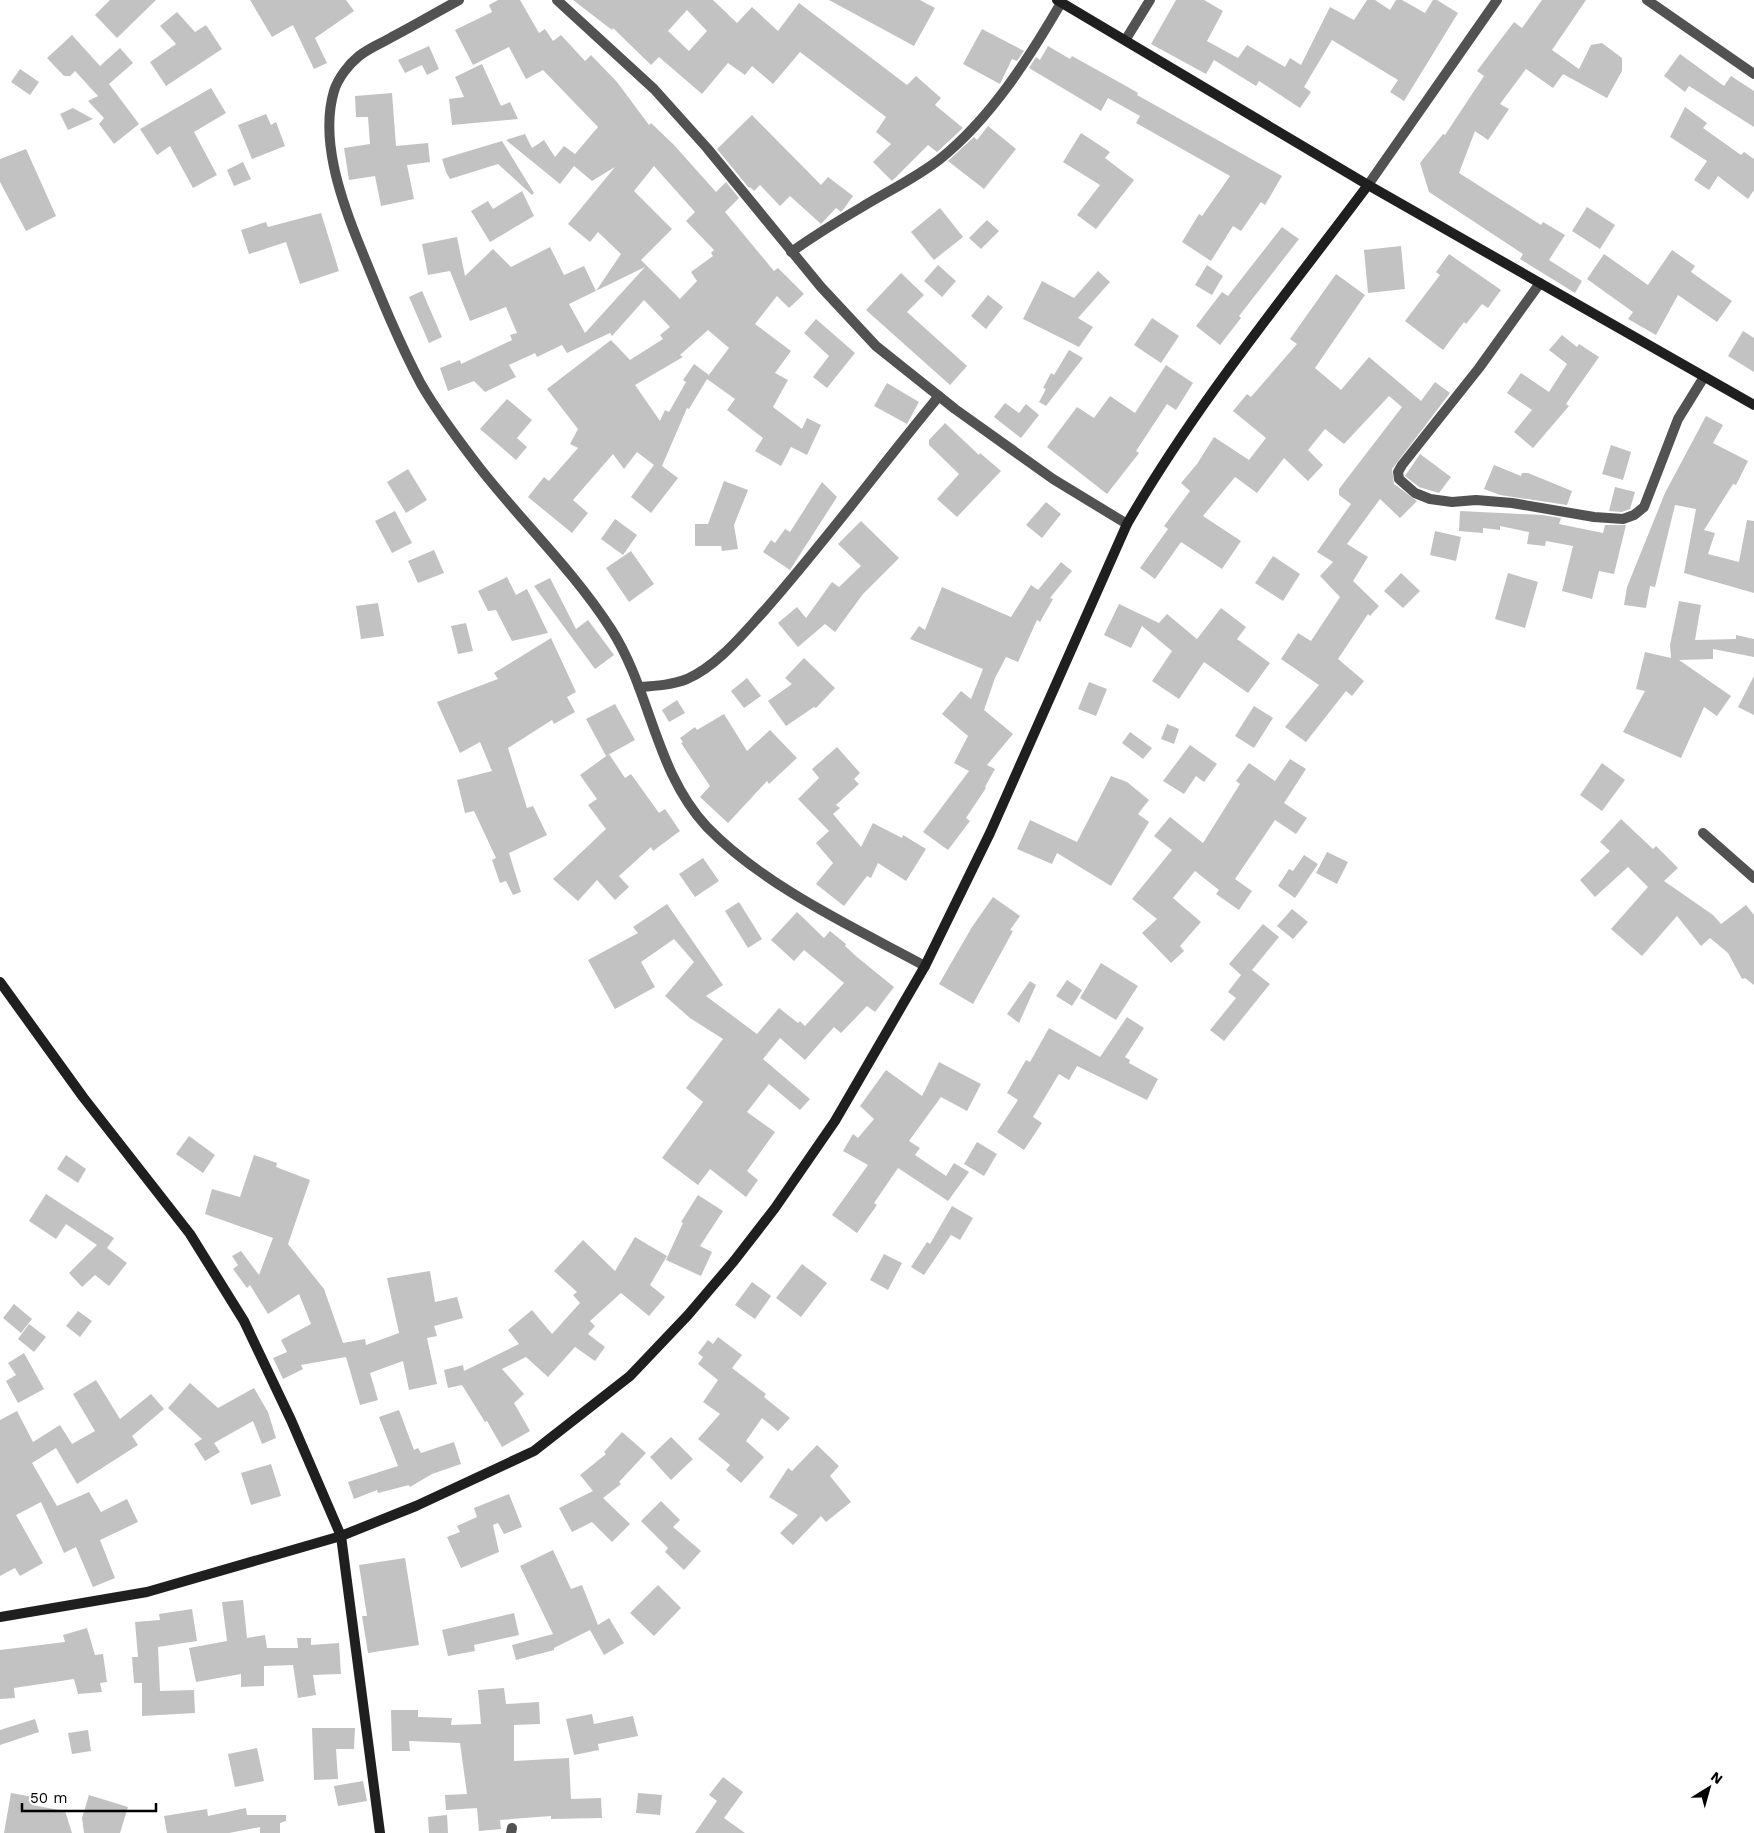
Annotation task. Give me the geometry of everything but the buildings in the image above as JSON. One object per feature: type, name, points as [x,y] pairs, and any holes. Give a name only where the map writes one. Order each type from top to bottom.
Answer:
[{"type":"street","points":[[459,0],[360,55],[343,73],[334,92],[330,123],[333,166],[346,209],[389,320],[423,386],[479,466],[578,583],[613,632],[639,687],[660,748],[679,789],[706,826],[743,859],[818,908],[925,966]]},
{"type":"street","points":[[557,0],[654,89],[707,148],[791,252],[876,346],[939,396],[1053,480],[1127,524]]},
{"type":"street","points":[[1126,39],[1150,0]]},
{"type":"street","points":[[0,1617],[147,1592],[341,1536],[416,1506],[534,1451],[630,1376],[688,1315],[774,1208],[835,1121],[925,966],[990,833],[1127,524],[1155,475],[1194,417],[1368,185],[1497,0]]},
{"type":"street","points":[[1647,0],[1754,74]]},
{"type":"street","points":[[791,252],[861,207],[919,174],[941,158],[1004,92],[1032,52],[1059,1],[1126,39],[1368,185],[1754,405]]},
{"type":"street","points":[[1540,283],[1468,383],[1398,472],[1399,479],[1415,493],[1430,499],[1452,502],[1476,500],[1512,503],[1594,517],[1623,519],[1634,515],[1644,507],[1678,419],[1704,376]]},
{"type":"street","points":[[639,687],[664,685],[688,679],[711,664],[744,633],[797,574],[939,396]]},
{"type":"street","points":[[1703,833],[1754,878]]},
{"type":"street","points":[[0,982],[83,1097],[190,1234],[244,1321],[341,1536],[380,1833]]}]
